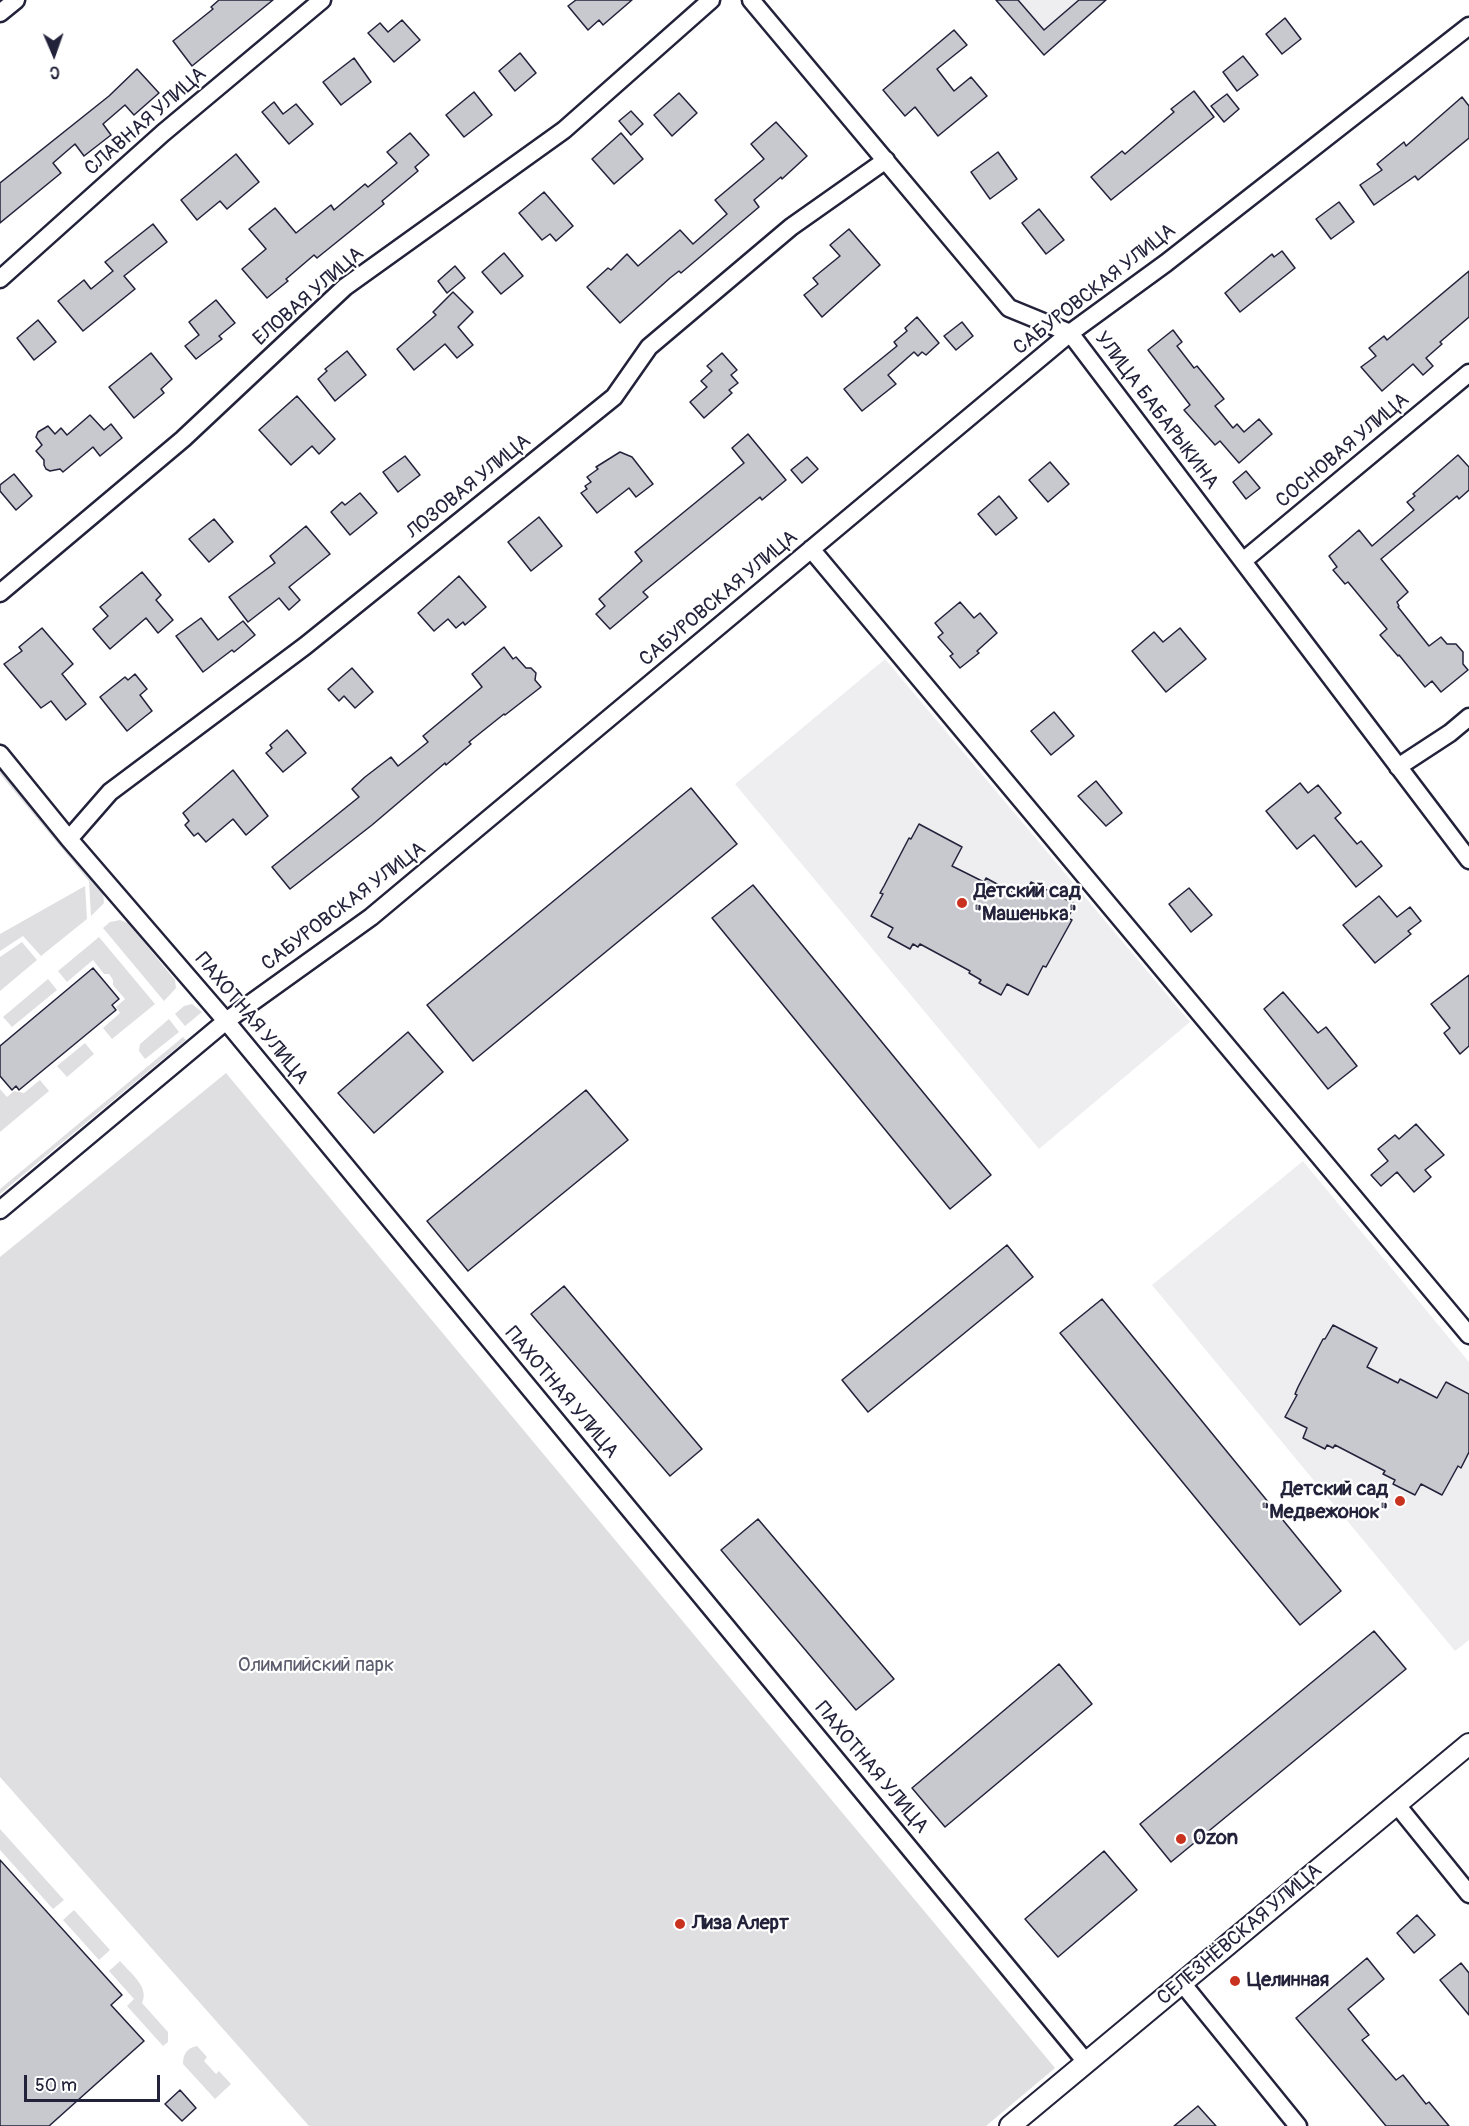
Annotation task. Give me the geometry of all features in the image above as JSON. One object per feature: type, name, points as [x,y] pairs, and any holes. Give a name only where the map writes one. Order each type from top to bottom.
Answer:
[{"type":"street","points":[[0,13],[16,0]]},
{"type":"street","name":"СЛАВНАЯ УЛИЦА","points":[[0,279],[163,133],[322,0]]},
{"type":"street","name":"ЕЛОВАЯ УЛИЦА","points":[[0,593],[183,440],[345,287],[564,130],[711,0]]},
{"type":"street","name":"УЛИЦА БАБАРЫКИНА","points":[[751,0],[1009,308],[1070,333],[1469,860]]},
{"type":"street","name":"САБУРОВСКАЯ УЛИЦА","points":[[0,1210],[226,1021],[371,917],[1070,333],[1166,263],[1469,26]]},
{"type":"street","name":"ЛОЗОВАЯ УЛИЦА","points":[[69,839],[110,792],[305,646],[614,397],[649,347],[791,227],[886,160]]},
{"type":"street","name":"СОСНОВАЯ УЛИЦА","points":[[1243,561],[1469,373]]},
{"type":"street","points":[[811,549],[1469,1335]]},
{"type":"street","points":[[1398,767],[1450,733],[1469,717]]},
{"type":"street","name":"ПАХОТНАЯ УЛИЦА","points":[[0,754],[69,839],[226,1021],[1086,2062]]},
{"type":"street","name":"СЕЛЕЗНЁВСКАЯ УЛИЦА","points":[[1010,2126],[1469,1744]]},
{"type":"street","points":[[1396,1805],[1469,1894]]},
{"type":"street","points":[[1182,1983],[1298,2126]]},
{"type":"shaded area","points":[[996,0],[1102,0],[1072,29],[1073,31],[1044,55]]},
{"type":"shaded area","name":"Детский сад \"Машенька\"","points":[[885,659],[1190,1022],[1039,1149],[735,784]]},
{"type":"shaded area","name":"Детский сад \"Медвежонок\"","points":[[1303,1161],[1469,1362],[1469,1640],[1455,1651],[1152,1285]]},
{"type":"green space","points":[[0,768],[103,892],[104,903],[91,916],[89,881],[0,774]]},
{"type":"green space","points":[[85,886],[87,919],[41,956],[23,936],[0,951],[0,934]]},
{"type":"green space","points":[[120,920],[128,923],[175,980],[176,988],[164,1001],[103,928],[110,922]]},
{"type":"green space","points":[[99,937],[155,1004],[112,1039],[103,1028],[120,1013],[116,1007],[125,999],[113,985],[109,974],[104,974],[93,960],[67,982],[58,971]]},
{"type":"green space","points":[[22,942],[37,960],[0,991],[0,957]]},
{"type":"green space","points":[[48,979],[57,990],[12,1027],[3,1017]]},
{"type":"green space","points":[[192,1004],[202,1012],[185,1026],[175,1014],[184,1006]]},
{"type":"green space","points":[[169,1019],[179,1032],[145,1059],[139,1051],[140,1044]]},
{"type":"green space","points":[[183,1037],[186,1040],[0,1194],[0,1189]]},
{"type":"green space","points":[[85,1043],[94,1054],[67,1077],[57,1066]]},
{"type":"green space","name":"Олимпийский парк","points":[[226,1073],[1055,2068],[986,2126],[309,2126],[0,1777],[0,1257]]},
{"type":"green space","points":[[40,1080],[49,1091],[0,1132],[0,1089],[7,1097],[14,1091],[24,1093]]},
{"type":"green space","points":[[0,1829],[64,1900],[53,1909],[0,1850]]},
{"type":"green space","points":[[74,1910],[110,1950],[99,1960],[63,1920]]},
{"type":"green space","points":[[120,1961],[141,1986],[144,1997],[142,2003],[168,2032],[168,2042],[163,2046],[127,2006],[134,1999],[109,1971]]},
{"type":"green space","points":[[197,2046],[207,2057],[204,2061],[216,2074],[219,2071],[231,2084],[215,2099],[183,2064],[186,2052]]},
{"type":"building","points":[[219,0],[273,0],[192,66],[173,41],[213,9],[211,7]]},
{"type":"building","points":[[576,0],[632,0],[603,25],[599,20],[588,30],[568,6]]},
{"type":"building","points":[[996,0],[1018,0],[1044,30],[1079,0],[1106,0],[1044,55]]},
{"type":"building","points":[[1285,18],[1301,39],[1282,54],[1266,34]]},
{"type":"building","points":[[402,20],[420,40],[394,62],[368,33],[380,23],[388,32]]},
{"type":"building","points":[[954,30],[967,45],[937,69],[954,91],[971,77],[987,96],[938,136],[915,107],[905,116],[883,90]]},
{"type":"building","points":[[520,53],[536,73],[515,91],[499,71]]},
{"type":"building","points":[[1243,56],[1258,75],[1237,91],[1223,72]]},
{"type":"building","points":[[354,58],[371,82],[341,105],[323,82]]},
{"type":"building","points":[[137,69],[159,93],[134,115],[125,105],[103,124],[111,135],[84,156],[75,144],[53,163],[61,173],[0,223],[0,183],[109,96]]},
{"type":"building","points":[[1194,91],[1214,117],[1111,200],[1091,177],[1122,151],[1125,154],[1174,112],[1171,109]]},
{"type":"building","points":[[474,92],[492,115],[464,137],[446,115]]},
{"type":"building","points":[[679,93],[697,113],[672,136],[654,115]]},
{"type":"building","points":[[1227,94],[1239,109],[1224,122],[1211,106]]},
{"type":"building","points":[[1462,97],[1469,106],[1469,138],[1418,180],[1415,176],[1374,205],[1360,185],[1382,170],[1377,164],[1404,142],[1406,146]]},
{"type":"building","points":[[274,102],[283,114],[296,104],[313,124],[289,144],[262,112]]},
{"type":"building","points":[[631,111],[643,124],[631,135],[619,121]]},
{"type":"building","points":[[776,122],[807,156],[754,200],[759,207],[681,273],[679,271],[670,278],[620,323],[587,287],[608,268],[611,270],[627,254],[638,266],[680,230],[693,244],[727,214],[715,200],[764,159],[751,144]]},
{"type":"building","points":[[410,133],[429,155],[415,167],[418,171],[382,201],[384,204],[317,258],[314,255],[267,298],[242,269],[266,249],[249,229],[275,208],[296,233],[331,205],[334,210],[365,184],[368,187],[397,163],[387,152]]},
{"type":"building","points":[[621,133],[643,159],[614,184],[592,159]]},
{"type":"building","points":[[998,152],[1017,179],[990,199],[971,172]]},
{"type":"building","points":[[236,154],[259,182],[227,209],[220,201],[197,220],[181,200]]},
{"type":"building","points":[[544,192],[573,226],[556,241],[550,234],[542,240],[519,213]]},
{"type":"building","points":[[1339,202],[1354,222],[1331,239],[1316,219]]},
{"type":"building","points":[[1039,209],[1064,240],[1046,254],[1022,223]]},
{"type":"building","points":[[153,224],[167,242],[124,276],[135,289],[83,331],[58,301],[84,280],[91,289],[113,271],[105,262]]},
{"type":"building","points":[[849,229],[880,265],[822,317],[804,295],[818,284],[813,278],[840,256],[830,245]]},
{"type":"building","points":[[1282,251],[1295,268],[1240,312],[1225,293],[1272,254],[1274,257]]},
{"type":"building","points":[[504,253],[523,276],[501,294],[482,272]]},
{"type":"building","points":[[455,266],[465,278],[447,293],[438,281]]},
{"type":"building","points":[[1469,271],[1469,317],[1440,342],[1442,344],[1426,358],[1433,366],[1423,375],[1413,364],[1382,391],[1361,367],[1376,356],[1369,348],[1384,336],[1387,340]]},
{"type":"building","points":[[453,292],[473,312],[458,327],[473,345],[457,358],[445,344],[414,370],[397,349],[436,315],[433,312]]},
{"type":"building","points":[[216,300],[235,323],[219,336],[222,339],[196,359],[185,346],[199,335],[189,322]]},
{"type":"building","points":[[917,317],[939,343],[926,355],[922,352],[918,356],[914,352],[888,375],[896,384],[862,411],[844,389],[897,346],[894,342],[907,331],[905,328]]},
{"type":"building","points":[[38,320],[56,342],[34,360],[17,338]]},
{"type":"building","points":[[962,322],[973,336],[956,350],[944,336]]},
{"type":"building","points":[[1173,330],[1182,342],[1177,346],[1194,368],[1197,366],[1224,399],[1215,406],[1233,428],[1237,424],[1244,432],[1259,419],[1272,434],[1239,463],[1220,441],[1215,445],[1184,410],[1190,405],[1148,350]]},
{"type":"building","points":[[347,351],[366,375],[335,401],[318,379],[327,371],[325,369]]},
{"type":"building","points":[[151,353],[172,379],[161,389],[164,393],[134,418],[109,387]]},
{"type":"building","points":[[722,353],[737,370],[731,375],[738,383],[729,390],[732,393],[704,418],[690,402],[707,387],[701,381],[712,371],[707,366]]},
{"type":"building","points":[[297,396],[335,439],[319,454],[312,446],[291,465],[259,430]]},
{"type":"building","points":[[90,415],[104,430],[111,424],[122,438],[100,456],[93,447],[63,472],[60,469],[50,471],[46,469],[44,460],[36,451],[42,445],[36,437],[38,432],[48,426],[55,434],[61,428],[67,435]]},
{"type":"building","points":[[748,434],[786,480],[762,500],[760,497],[643,592],[648,597],[610,629],[596,614],[605,606],[599,599],[642,561],[635,552],[744,463],[732,448]]},
{"type":"building","points":[[620,452],[632,457],[653,484],[636,497],[629,488],[597,513],[581,493],[591,482],[587,477],[598,469],[596,467]]},
{"type":"building","points":[[1458,455],[1469,467],[1469,490],[1459,499],[1457,496],[1381,559],[1408,592],[1397,602],[1398,607],[1429,646],[1441,637],[1447,644],[1456,644],[1463,652],[1463,664],[1468,670],[1441,692],[1432,681],[1425,687],[1380,635],[1387,629],[1348,582],[1345,584],[1333,570],[1337,567],[1329,556],[1359,530],[1372,546],[1414,510],[1407,502],[1415,496],[1413,494]]},
{"type":"building","points":[[405,456],[420,475],[398,492],[383,472]]},
{"type":"building","points":[[807,457],[818,469],[802,483],[791,470]]},
{"type":"building","points":[[1050,462],[1069,484],[1048,502],[1029,480]]},
{"type":"building","points":[[1246,471],[1260,488],[1246,499],[1233,482]]},
{"type":"building","points":[[14,474],[32,496],[16,510],[0,491],[0,485]]},
{"type":"building","points":[[360,493],[377,513],[350,535],[331,512],[342,502],[345,505]]},
{"type":"building","points":[[999,496],[1017,518],[996,535],[978,514]]},
{"type":"building","points":[[539,517],[562,546],[531,571],[508,542]]},
{"type":"building","points":[[214,519],[233,542],[209,562],[189,539]]},
{"type":"building","points":[[306,526],[330,554],[289,587],[300,600],[289,610],[279,598],[248,622],[229,597],[275,563],[270,556]]},
{"type":"building","points":[[142,572],[161,595],[156,600],[173,620],[158,633],[146,618],[110,649],[93,629],[108,616],[100,607]]},
{"type":"building","points":[[459,576],[486,607],[465,625],[463,622],[456,628],[448,619],[434,631],[418,613]]},
{"type":"building","points":[[960,602],[974,618],[980,613],[997,633],[977,651],[979,653],[960,668],[950,656],[953,654],[938,637],[943,633],[935,623]]},
{"type":"building","points":[[201,618],[218,640],[243,621],[255,635],[203,672],[176,636]]},
{"type":"building","points":[[42,628],[73,664],[62,674],[86,704],[66,720],[51,701],[41,708],[4,664],[22,651],[19,647]]},
{"type":"building","points":[[1180,628],[1206,659],[1166,692],[1132,651],[1154,632],[1163,642]]},
{"type":"building","points":[[504,647],[513,659],[516,657],[526,668],[531,668],[536,673],[535,680],[541,687],[469,742],[471,744],[446,765],[445,763],[372,825],[290,889],[272,867],[359,797],[352,789],[365,777],[391,757],[398,766],[428,742],[423,736],[482,687],[472,674]]},
{"type":"building","points":[[352,668],[373,692],[355,708],[344,696],[339,701],[328,689]]},
{"type":"building","points":[[135,674],[147,689],[140,695],[152,711],[127,731],[100,697],[125,677],[128,680]]},
{"type":"building","points":[[1054,712],[1074,736],[1051,755],[1031,731]]},
{"type":"building","points":[[287,730],[306,753],[283,772],[266,753],[272,748],[270,745]]},
{"type":"building","points":[[233,770],[268,816],[246,835],[233,819],[206,842],[198,833],[194,836],[185,825],[189,821],[183,813]]},
{"type":"building","points":[[1096,781],[1122,813],[1106,826],[1078,796]]},
{"type":"building","points":[[1300,783],[1308,793],[1318,785],[1341,813],[1335,818],[1357,844],[1361,841],[1382,866],[1356,887],[1314,835],[1297,849],[1266,811]]},
{"type":"building","points":[[691,788],[737,844],[473,1061],[427,1005]]},
{"type":"building","points":[[919,824],[962,847],[952,866],[984,882],[986,878],[1023,898],[1031,882],[1075,904],[1068,918],[1072,920],[1028,995],[1007,984],[1001,995],[979,983],[981,980],[969,973],[970,971],[920,944],[918,947],[913,944],[910,949],[888,937],[893,928],[871,916],[883,894],[880,893],[909,838],[911,839]]},
{"type":"building","points":[[753,885],[991,1175],[950,1209],[712,918]]},
{"type":"building","points":[[1189,888],[1212,915],[1191,932],[1169,904]]},
{"type":"building","points":[[1379,896],[1397,917],[1410,907],[1421,921],[1408,931],[1411,934],[1375,963],[1343,925]]},
{"type":"building","points":[[93,968],[119,999],[112,1005],[116,1010],[19,1090],[16,1086],[12,1090],[0,1076],[0,1046]]},
{"type":"building","points":[[1469,975],[1469,1046],[1460,1054],[1444,1033],[1450,1028],[1431,1004]]},
{"type":"building","points":[[1283,992],[1318,1033],[1326,1027],[1357,1066],[1328,1089],[1264,1009]]},
{"type":"building","points":[[408,1032],[443,1072],[374,1133],[338,1093]]},
{"type":"building","points":[[586,1090],[628,1140],[468,1271],[427,1221]]},
{"type":"building","points":[[1416,1124],[1444,1155],[1425,1170],[1431,1177],[1414,1192],[1397,1172],[1381,1186],[1371,1175],[1388,1161],[1378,1149],[1395,1135],[1399,1139]]},
{"type":"building","points":[[1007,1245],[1033,1277],[868,1412],[842,1380]]},
{"type":"building","points":[[564,1286],[702,1449],[670,1476],[531,1314]]},
{"type":"building","points":[[1102,1299],[1341,1591],[1300,1625],[1060,1333]]},
{"type":"building","points":[[1333,1325],[1377,1348],[1367,1367],[1398,1383],[1400,1379],[1437,1398],[1446,1382],[1469,1394],[1469,1452],[1461,1468],[1458,1466],[1442,1495],[1421,1484],[1415,1495],[1393,1484],[1395,1480],[1383,1474],[1385,1471],[1335,1445],[1333,1448],[1327,1445],[1325,1449],[1303,1438],[1307,1428],[1285,1417],[1323,1339]]},
{"type":"building","points":[[758,1519],[894,1679],[856,1710],[721,1550]]},
{"type":"building","points":[[1374,1631],[1406,1669],[1171,1862],[1140,1824]]},
{"type":"building","points":[[1059,1664],[1092,1704],[945,1827],[912,1788]]},
{"type":"building","points":[[1104,1851],[1137,1890],[1058,1957],[1025,1919]]},
{"type":"building","points":[[0,1860],[122,1995],[111,2005],[144,2041],[49,2126],[0,2126]]},
{"type":"building","points":[[1417,1915],[1435,1935],[1414,1953],[1397,1933]]},
{"type":"building","points":[[1367,1958],[1384,1979],[1348,2009],[1369,2035],[1362,2040],[1396,2080],[1403,2075],[1426,2104],[1429,2102],[1449,2126],[1386,2126],[1296,2018]]},
{"type":"building","points":[[1461,1963],[1469,1973],[1469,2015],[1440,1980]]},
{"type":"building","points":[[180,2090],[196,2108],[182,2121],[165,2104]]},
{"type":"building","points":[[1198,2106],[1216,2126],[1174,2126]]},
{"type":"place","name":"Детский сад \"Машенька\"","points":[[962,903]]},
{"type":"place","name":"Детский сад \"Медвежонок\"","points":[[1400,1501]]},
{"type":"place","name":"Ozon","points":[[1181,1839]]},
{"type":"place","name":"Лиза Алерт","points":[[680,1924]]},
{"type":"place","name":"Целинная","points":[[1235,1981]]}]
